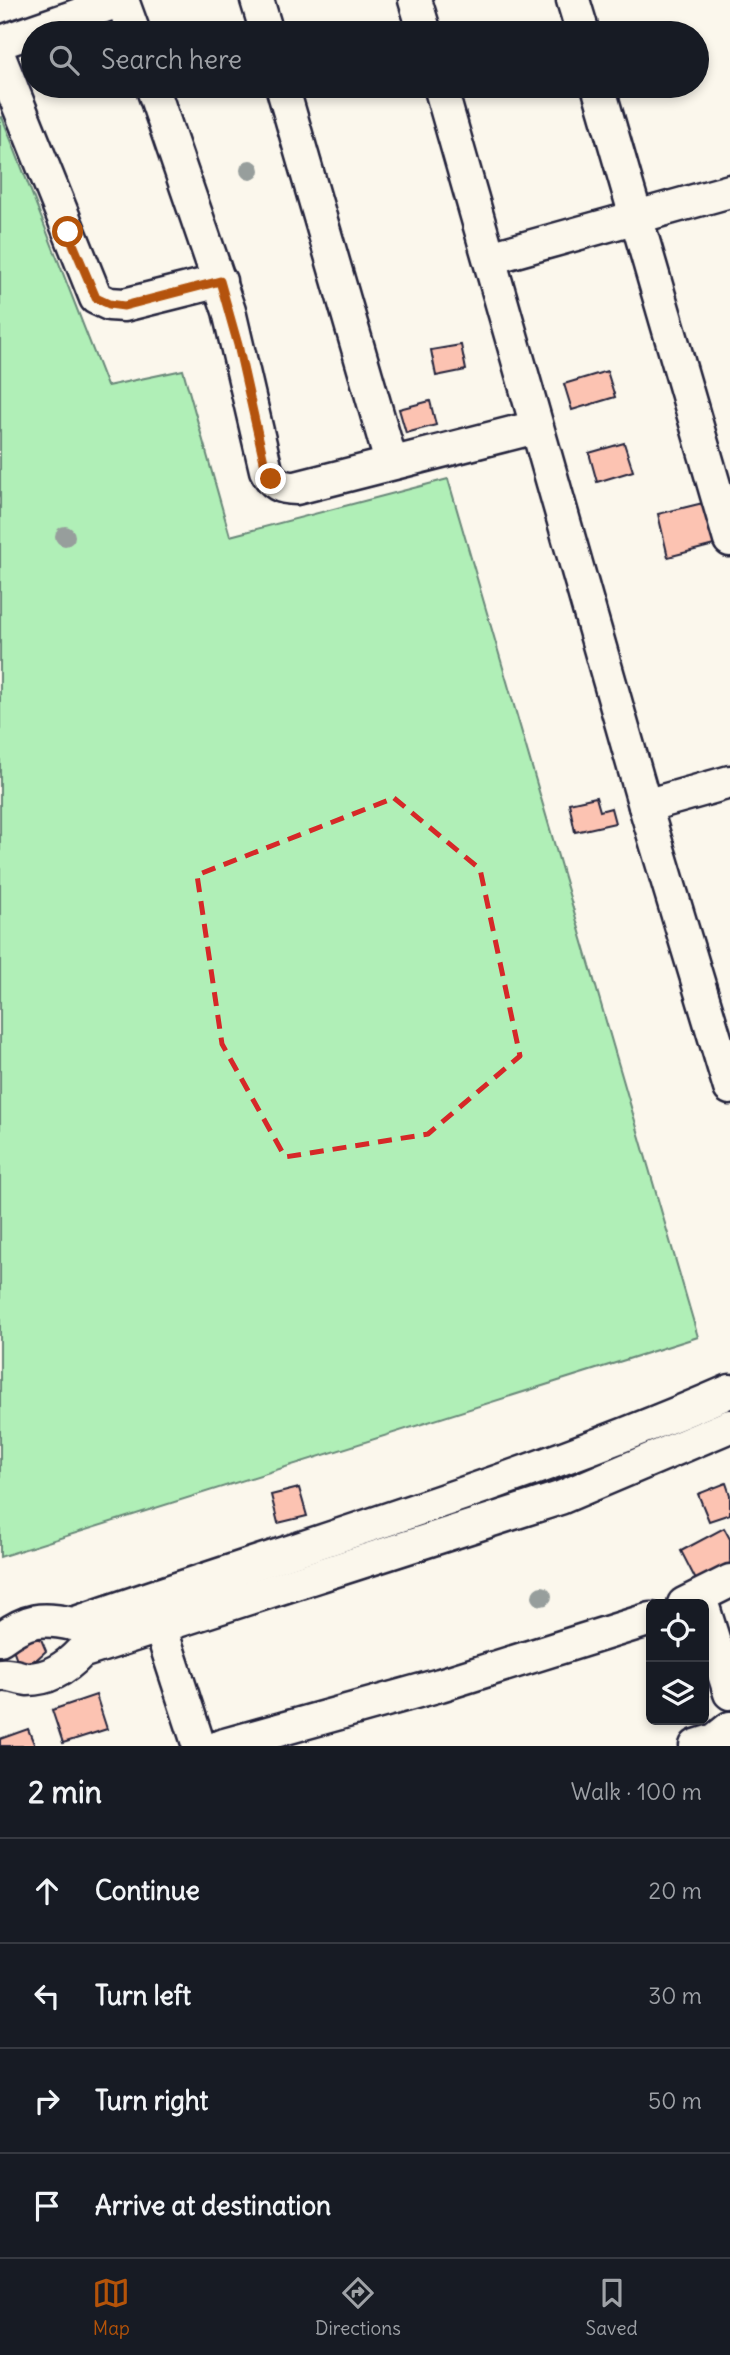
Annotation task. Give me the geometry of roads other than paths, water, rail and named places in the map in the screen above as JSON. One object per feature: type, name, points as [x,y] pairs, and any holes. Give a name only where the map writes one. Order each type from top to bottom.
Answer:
[{"type":"street","points":[[62,21],[122,0],[130,21]]},
{"type":"street","points":[[257,0],[263,21]]},
{"type":"street","points":[[415,0],[421,21]]},
{"type":"street","points":[[573,0],[579,21]]},
{"type":"street","points":[[0,46],[4,41],[21,35]]},
{"type":"street","points":[[0,59],[96,298],[109,304],[124,306],[220,281]]},
{"type":"street","points":[[156,98],[220,281],[238,345],[266,470],[271,479],[278,485],[296,488],[391,462],[536,428]]},
{"type":"street","points":[[285,98],[391,462]]},
{"type":"street","points":[[443,98],[645,806],[730,1088]]},
{"type":"street","points":[[601,98],[730,540]]},
{"type":"street","points":[[490,258],[730,191]]},
{"type":"street","points":[[645,806],[730,782]]},
{"type":"street","points":[[2,1670],[27,1679],[50,1675],[68,1667],[77,1638],[151,1597],[551,1462],[662,1421],[730,1391]]},
{"type":"street","points":[[0,1639],[16,1627],[35,1619],[54,1620],[77,1638],[160,1627],[560,1497],[730,1426]]},
{"type":"street","points":[[704,1599],[730,1581]]},
{"type":"street","points":[[151,1597],[199,1746]]},
{"type":"street","points":[[221,1746],[440,1685],[646,1621]]},
{"type":"street","points":[[709,1636],[730,1693]]},
{"type":"street","points":[[696,1746],[715,1740],[730,1728]]}]
